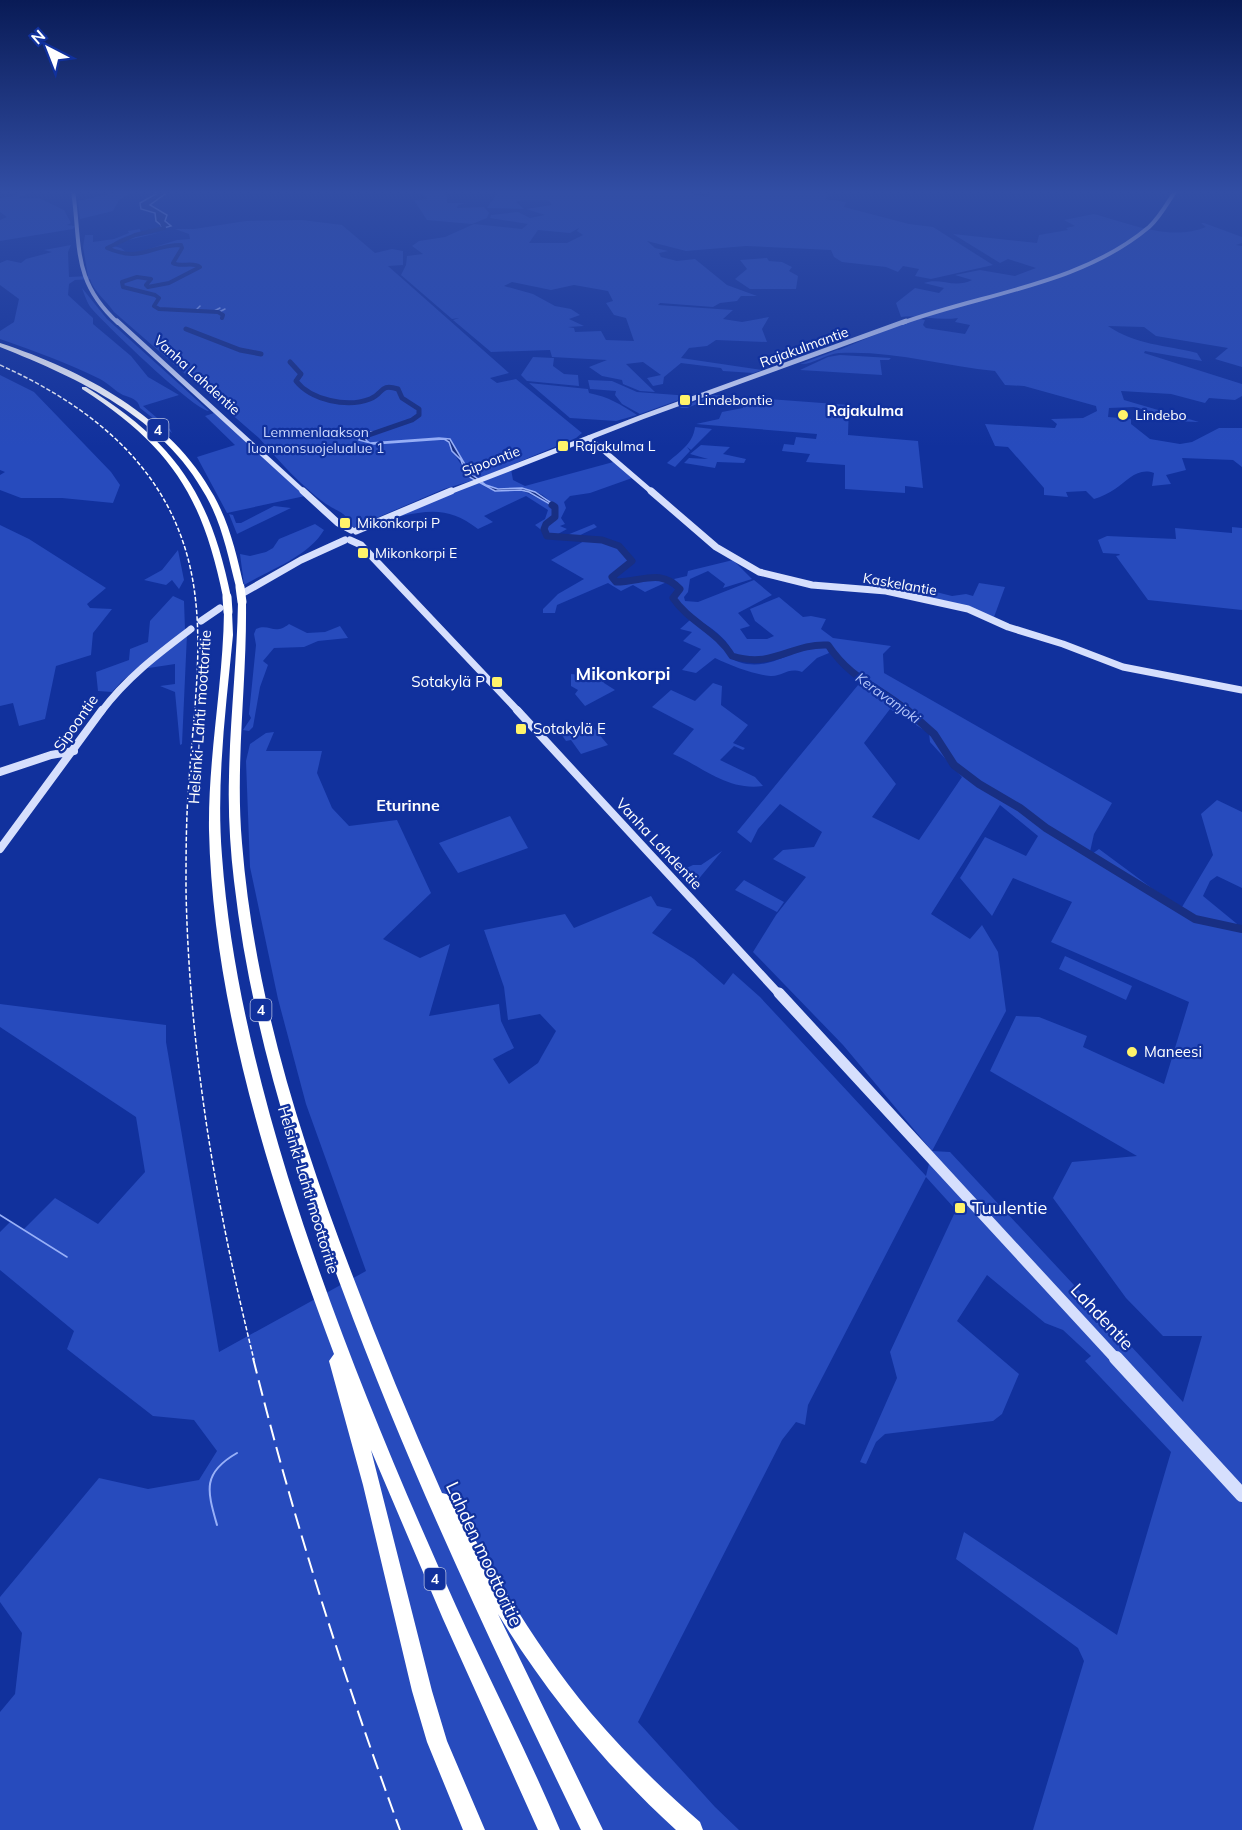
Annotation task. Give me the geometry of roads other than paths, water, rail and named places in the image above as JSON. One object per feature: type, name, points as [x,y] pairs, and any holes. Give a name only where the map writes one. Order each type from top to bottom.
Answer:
[{"type":"highway","name":"Helsinki-Lahti moottoritie","points":[[0,345],[60,368],[102,389],[133,410],[170,441],[186,459],[204,485],[223,521],[235,554],[241,594],[242,641],[234,823],[244,916],[256,994],[295,1140],[352,1298]]},
{"type":"highway","name":"Helsinki-Lahti moottoritie","points":[[0,352],[50,371],[91,392],[125,416],[158,445],[191,488],[209,524],[216,546],[226,605],[228,636],[214,806],[216,856],[235,1002],[272,1150],[329,1325]]},
{"type":"highway","name":"Lahden moottoritie","points":[[352,1298],[405,1429],[488,1617],[591,1827]]},
{"type":"highway","points":[[329,1325],[339,1371],[372,1485],[422,1691],[437,1742],[474,1830]]},
{"type":"highway","name":"4","points":[[329,1325],[394,1485],[549,1830]]},
{"type":"highway","points":[[405,1429],[483,1576],[521,1637],[562,1696],[625,1769],[692,1830]]},
{"type":"main road","name":"Vanha Lahdentie","points":[[83,275],[88,289],[100,306],[338,523],[357,536],[935,1164]]},
{"type":"main road","name":"Rajakulmantie","points":[[589,438],[918,317],[1057,275]]},
{"type":"main road","name":"Sipoontie","points":[[357,536],[371,525],[589,438]]},
{"type":"main road","name":"Kaskelantie","points":[[589,438],[717,547],[759,572],[812,585],[886,591],[968,609],[1008,627],[1063,644],[1123,667],[1242,690]]},
{"type":"main road","name":"Vanha Lahdentie","points":[[338,523],[345,537],[357,536]]},
{"type":"main road","points":[[201,621],[241,594],[345,537],[357,536]]},
{"type":"main road","name":"Sipoontie","points":[[0,849],[119,688],[142,666],[191,629]]},
{"type":"main road","points":[[0,772],[51,755],[74,751]]},
{"type":"main road","name":"Lahdentie","points":[[935,1164],[1242,1495]]},
{"type":"waterway","name":"Keravanjoki","points":[[184,275],[169,283],[148,287],[146,285],[151,279],[137,277],[122,282],[123,287],[155,295],[159,298],[154,306],[159,309],[218,312],[223,315],[222,318]]},
{"type":"waterway","name":"Keravanjoki","points":[[195,311],[200,306]]},
{"type":"waterway","name":"Keravanjoki","points":[[212,312],[220,308]]},
{"type":"waterway","name":"Keravanjoki","points":[[219,312],[225,309]]},
{"type":"waterway","name":"Keravanjoki","points":[[186,329],[240,350],[261,354]]},
{"type":"waterway","name":"Keravanjoki","points":[[290,362],[301,374],[296,381],[303,388],[320,397],[340,402],[361,402],[374,397],[388,387],[398,389],[402,398],[419,409],[419,415],[412,420],[363,437]]},
{"type":"waterway","name":"Keravanjoki","points":[[552,505],[555,507],[555,517],[546,524],[544,529],[547,536],[602,540],[619,546],[632,561],[612,577],[616,582],[658,578],[673,583],[680,589],[673,598],[687,614],[719,640],[732,656],[747,659],[771,658],[815,645],[828,645],[856,675],[909,712]]},
{"type":"waterway","name":"Keravanjoki","points":[[907,710],[934,734],[954,765],[979,784],[1020,808],[1046,828],[1195,919],[1242,929]]},
{"type":"waterway","points":[[0,1215],[67,1257]]},
{"type":"waterway","points":[[217,1525],[211,1502],[210,1483],[218,1468],[237,1453]]},
{"type":"railway","points":[[0,365],[30,379],[85,414],[111,434],[133,457],[153,483],[170,511],[183,542],[191,571],[196,600],[198,660],[186,849],[188,949],[207,1127],[228,1244],[254,1360]]},
{"type":"railway","points":[[253,1358],[268,1418],[320,1596],[400,1830]]},
{"type":"place","name":"Lindebontie","points":[[685,400]]},
{"type":"place","name":"Lindebo","points":[[1123,415]]},
{"type":"place","name":"Rajakulma L","points":[[563,446]]},
{"type":"place","name":"Mikonkorpi P","points":[[345,523]]},
{"type":"place","name":"Mikonkorpi E","points":[[363,553]]},
{"type":"place","name":"Sotakylä P","points":[[497,682]]},
{"type":"place","name":"Sotakylä E","points":[[521,729]]},
{"type":"place","name":"Maneesi","points":[[1132,1052]]},
{"type":"place","name":"Tuulentie","points":[[960,1208]]},
{"type":"district","name":"Rajakulma","points":[[865,411]]},
{"type":"district","name":"Mikonkorpi","points":[[623,674]]},
{"type":"district","name":"Eturinne","points":[[408,805]]},
{"type":"park label","name":"Lemmenlaakson luonnonsuojelualue 1","points":[[316,440]]}]
